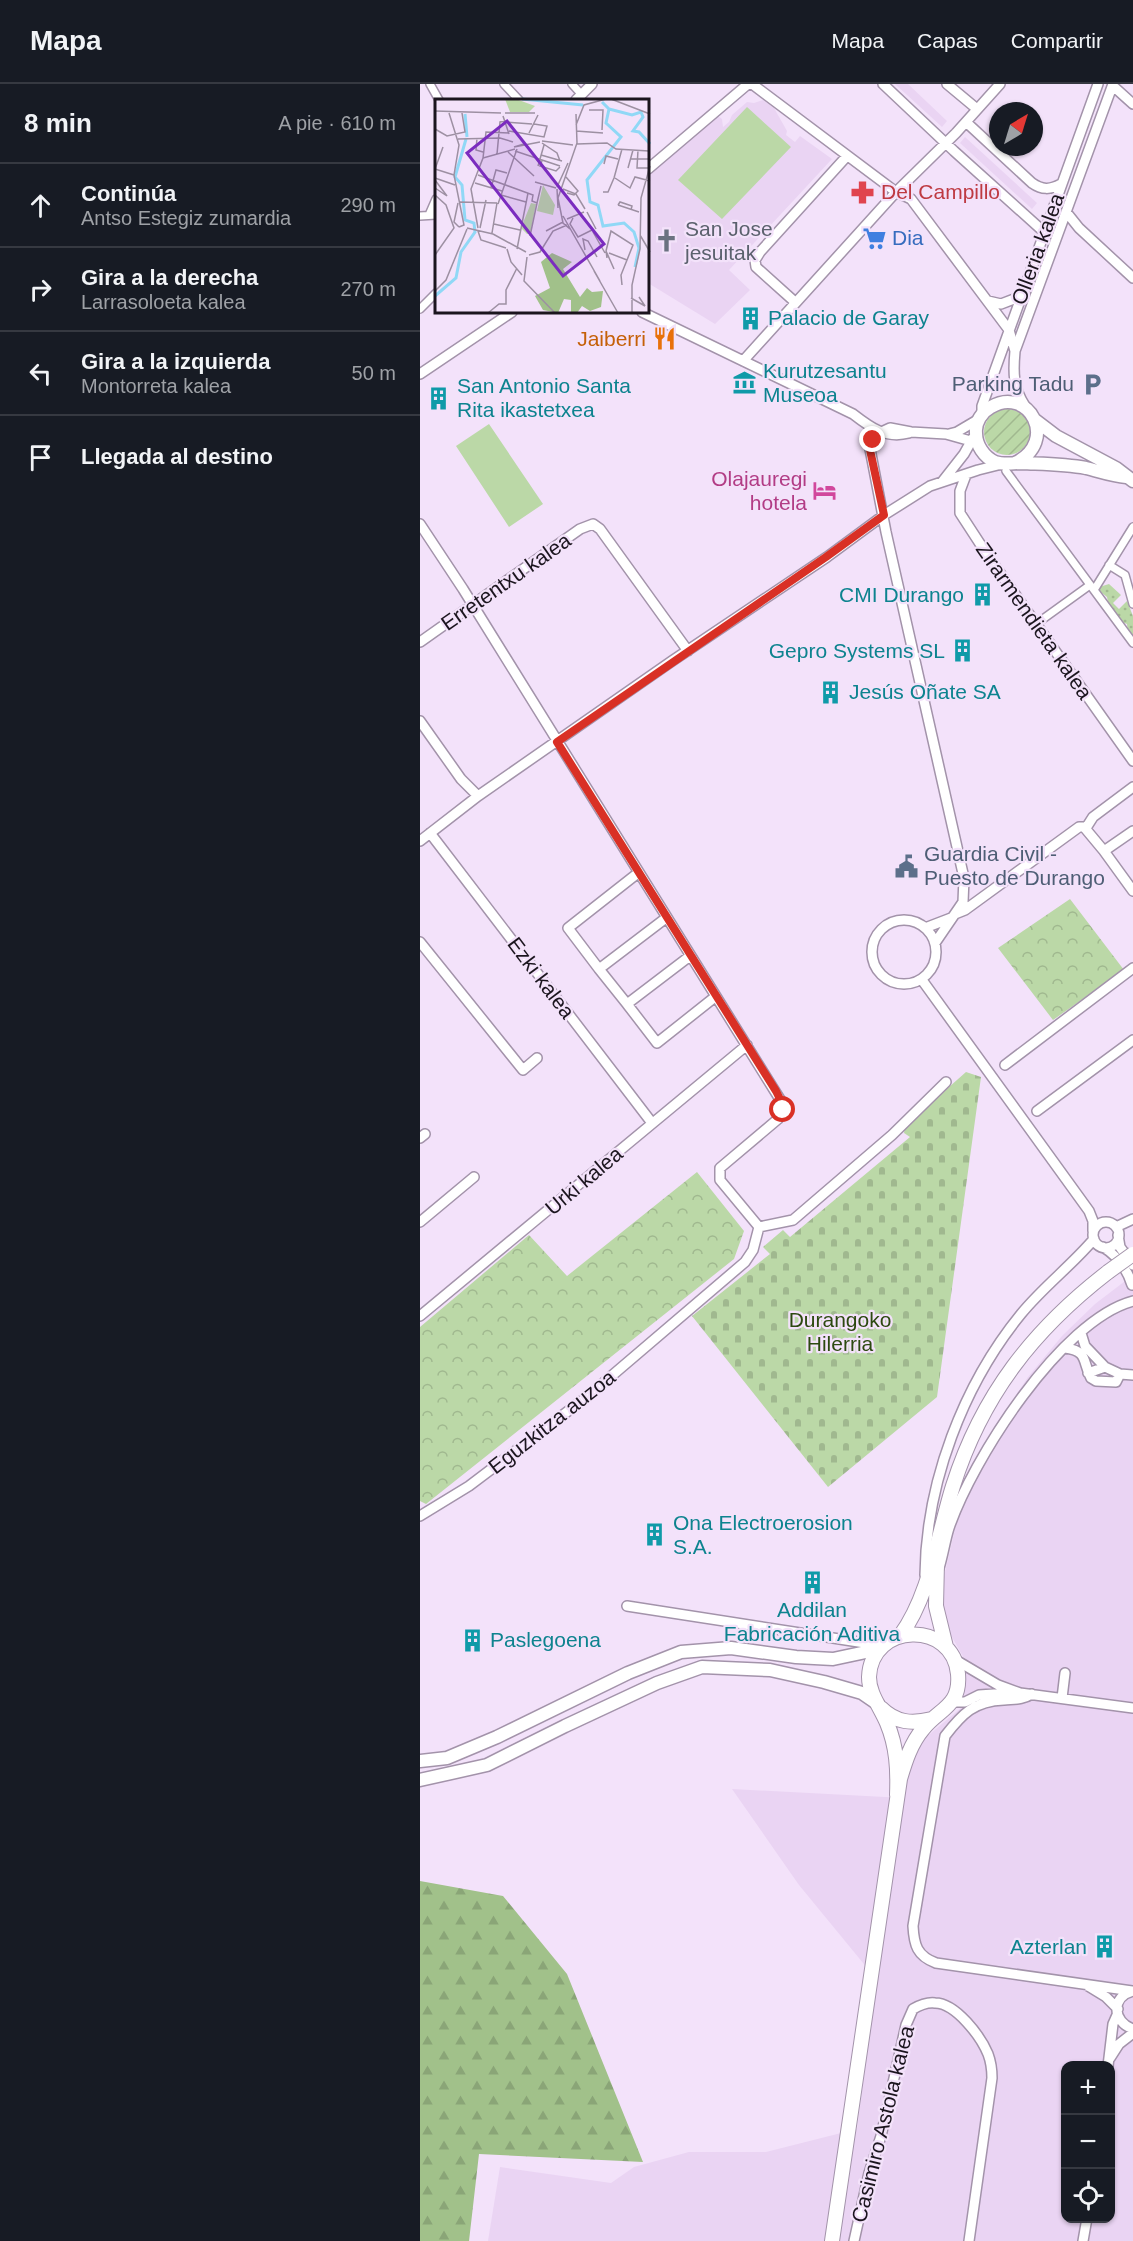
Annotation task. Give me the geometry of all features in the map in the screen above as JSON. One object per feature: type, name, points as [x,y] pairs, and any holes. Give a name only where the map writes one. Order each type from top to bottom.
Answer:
[{"type":"main road","points":[[1008,402],[1026,409],[1035,420],[1056,436],[1116,468],[1129,479],[1076,467],[1008,466],[986,456],[975,439],[981,416],[998,403],[1008,402]]},
{"type":"main road","points":[[1008,466],[1025,458],[1032,451],[1037,441],[1038,430],[1035,420]]},
{"type":"main road","points":[[900,1636],[930,1582],[937,1545],[953,1487],[969,1442],[995,1391],[1029,1344],[1060,1311],[1133,1254]]},
{"type":"main road","points":[[832,2241],[900,1779],[912,1746],[922,1729],[952,1702],[957,1688],[958,1673],[930,1582]]},
{"type":"main road","points":[[897,1796],[897,1757],[893,1739],[871,1691],[869,1676],[872,1662],[880,1649],[889,1641],[912,1634],[924,1635],[936,1640],[950,1653]]},
{"type":"main road","points":[[420,1761],[447,1758],[497,1737],[628,1673],[681,1652],[731,1648],[796,1658],[833,1659],[880,1649]]},
{"type":"main road","points":[[420,1780],[487,1766],[657,1683],[702,1667],[770,1670],[824,1682],[862,1693],[878,1704],[888,1715],[902,1721],[917,1723],[932,1719]]},
{"type":"street","points":[[430,84],[438,99]]},
{"type":"street","points":[[504,84],[518,99]]},
{"type":"street","points":[[572,84],[579,98],[592,84]]},
{"type":"street","points":[[650,167],[750,84],[896,192],[911,199],[1009,330],[1016,351]]},
{"type":"street","points":[[883,84],[1044,232]]},
{"type":"street","points":[[947,84],[977,108]]},
{"type":"street","points":[[743,361],[896,192],[966,122],[1000,84]]},
{"type":"street","name":"Olleria kalea","points":[[981,416],[982,406],[1098,84]]},
{"type":"street","points":[[1113,85],[1133,104]]},
{"type":"street","name":"Olleria kalea","points":[[1026,409],[1014,383],[1016,351],[1113,85]]},
{"type":"street","points":[[966,122],[1041,189],[1053,189],[1061,184]]},
{"type":"street","points":[[795,302],[756,267],[755,260],[847,156]]},
{"type":"street","points":[[910,177],[911,199]]},
{"type":"street","points":[[883,207],[886,184]]},
{"type":"street","points":[[1067,213],[1079,228],[1133,278]]},
{"type":"street","points":[[420,216],[433,215]]},
{"type":"street","points":[[420,309],[435,294]]},
{"type":"street","points":[[988,302],[1001,304],[1022,296]]},
{"type":"street","points":[[420,374],[509,314]]},
{"type":"street","points":[[646,314],[859,419],[880,433],[946,434],[975,439],[942,482]]},
{"type":"street","points":[[946,434],[957,432],[981,416]]},
{"type":"street","points":[[859,419],[872,441]]},
{"type":"street","points":[[880,433],[872,441],[870,450],[886,532],[963,868],[964,896],[935,943]]},
{"type":"street","points":[[420,841],[478,796],[884,515],[928,487],[978,470],[1008,466],[1133,643]]},
{"type":"street","name":"Zirarmendieta kalea","points":[[966,475],[960,491],[960,513],[1035,624],[1133,761]]},
{"type":"street","points":[[420,524],[473,605],[781,1101],[783,1110],[778,1119],[720,1168],[720,1180],[759,1227],[793,1220],[892,1135],[946,1082]]},
{"type":"street","name":"Erretentxu kalea","points":[[420,642],[580,529],[593,524],[600,529],[688,651]]},
{"type":"street","points":[[1035,624],[1092,587],[1133,527]]},
{"type":"street","points":[[1109,565],[1125,575],[1133,604]]},
{"type":"street","points":[[420,721],[461,779],[478,796]]},
{"type":"street","points":[[1087,829],[1093,817],[1133,787]]},
{"type":"street","points":[[926,928],[965,910],[1079,827],[1087,829],[1133,891]]},
{"type":"street","points":[[1104,851],[1133,831]]},
{"type":"street","name":"Ezki kalea","points":[[430,833],[652,1124]]},
{"type":"street","points":[[638,873],[568,928],[657,1044],[715,997]]},
{"type":"street","points":[[599,969],[666,918]]},
{"type":"street","points":[[907,920],[926,928],[935,943],[937,953],[935,963],[930,973],[922,980],[903,985],[893,982],[884,977],[873,960],[874,940],[887,925],[907,920]]},
{"type":"street","points":[[420,942],[523,1070],[537,1058]]},
{"type":"street","points":[[627,1004],[690,956]]},
{"type":"street","points":[[1005,1065],[1133,968]]},
{"type":"street","points":[[922,980],[1091,1215],[1094,1235],[1104,1247],[1114,1254],[1126,1270],[1132,1285],[1133,1300],[1106,1312],[1081,1333],[1018,1401],[988,1447],[968,1485],[949,1528],[930,1582]]},
{"type":"street","points":[[1037,1111],[1133,1040]]},
{"type":"street","name":"Urki kalea","points":[[420,1316],[747,1045]]},
{"type":"street","points":[[420,1222],[474,1177]]},
{"type":"street","points":[[1080,1199],[1094,1214],[1114,1228],[1120,1247],[1133,1265]]},
{"type":"street","points":[[930,1582],[925,1552],[942,1469],[953,1433],[974,1384],[1020,1314],[1094,1235],[1098,1224],[1114,1228],[1133,1219]]},
{"type":"street","name":"Eguzkitza auzoa","points":[[420,1516],[469,1486],[588,1396],[678,1320],[745,1262],[753,1250],[759,1227]]},
{"type":"street","points":[[1104,1247],[1112,1246],[1114,1228]]},
{"type":"street","points":[[1081,1333],[1085,1346],[1105,1367],[1120,1374],[1133,1375]]},
{"type":"street","points":[[1065,1348],[1080,1352],[1088,1367],[1088,1373],[1096,1381],[1116,1382],[1120,1374]]},
{"type":"street","points":[[1088,1373],[1105,1367]]},
{"type":"street","points":[[627,1606],[865,1643],[880,1649]]},
{"type":"street","points":[[950,1653],[998,1685],[1020,1693],[1133,1708]]},
{"type":"street","points":[[1062,1698],[1065,1673]]},
{"type":"street","points":[[952,1702],[965,1702],[979,1695],[1020,1693]]},
{"type":"street","points":[[1032,1695],[1022,1700],[982,1703],[960,1715],[945,1736],[913,1926],[914,1943],[918,1952],[936,1962],[1133,1991]]},
{"type":"street","points":[[1086,1985],[1106,1997],[1117,2012],[1120,2022],[1133,2031],[1119,2044],[1109,2061]]},
{"type":"street","points":[[1108,2061],[1113,2024],[1122,1996],[1133,1991]]},
{"type":"street","name":"Casimiro Astola kalea","points":[[854,2241],[906,2025],[913,2009],[922,2004],[936,2002],[948,2006],[961,2016],[983,2045],[991,2063],[992,2078],[969,2241]]},
{"type":"street","points":[[1083,2241],[1086,2223]]},
{"type":"shaded area","points":[[895,84],[908,84],[947,121],[942,127]]},
{"type":"shaded area","points":[[763,100],[774,108],[787,131],[786,135],[795,142],[800,136],[832,159],[729,270],[750,290],[715,324],[650,284],[650,174],[718,116],[722,119],[723,127],[732,115],[747,102],[754,103]]},
{"type":"shaded area","points":[[965,137],[1037,203],[1032,209],[960,143]]},
{"type":"shaded area","points":[[1133,1275],[1133,2241],[488,2241],[500,2167],[611,2183],[634,2167],[689,2152],[766,2152],[857,2129],[877,1980],[799,1885],[732,1789],[904,1798],[918,1744],[962,1707],[965,1660],[948,1630],[941,1589],[968,1474],[1028,1377],[1062,1336],[1095,1304]]},
{"type":"green space","points":[[747,107],[791,147],[722,219],[678,180]]},
{"type":"green space","points":[[1007,409],[1023,416],[1030,432],[1023,448],[1007,455],[991,448],[984,432],[991,416]]},
{"type":"green space","points":[[489,424],[543,504],[509,527],[456,446]]},
{"type":"green space","points":[[1109,584],[1121,595],[1113,603],[1119,609],[1127,601],[1133,616],[1133,640],[1128,634],[1127,624],[1116,617],[1107,597],[1096,588]]},
{"type":"green space","points":[[1070,899],[1124,970],[1053,1020],[998,948]]},
{"type":"green space","name":"Durangoko Hilerria","points":[[966,1072],[981,1077],[937,1397],[828,1487],[692,1316],[770,1254],[763,1247],[783,1230],[790,1237],[910,1137],[904,1133],[905,1126]]},
{"type":"green space","points":[[697,1172],[744,1231],[734,1259],[426,1504],[420,1501],[420,1327],[529,1235],[567,1276]]},
{"type":"green space","points":[[420,1881],[503,1896],[567,1974],[643,2162],[479,2154],[469,2241],[420,2241]]},
{"type":"place","name":"Del Campillo","points":[[863,192]]},
{"type":"place","name":"Dia","points":[[874,238]]},
{"type":"place","name":"San Jose jesuitak","points":[[667,241]]},
{"type":"place","name":"Palacio de Garay","points":[[750,318]]},
{"type":"place","name":"Jaiberri","points":[[664,339]]},
{"type":"place","name":"Kurutzesantu Museoa","points":[[745,383]]},
{"type":"place","name":"Parking Tadu","points":[[1092,384]]},
{"type":"place","name":"San Antonio Santa Rita ikastetxea","points":[[439,398]]},
{"type":"place","name":"Olajauregi hotela","points":[[825,491]]},
{"type":"place","name":"CMI Durango","points":[[982,595]]},
{"type":"place","name":"Gepro Systems SL","points":[[963,651]]},
{"type":"place","name":"Jesús Oñate SA","points":[[831,692]]},
{"type":"place","name":"Guardia Civil - Puesto de Durango","points":[[906,866]]},
{"type":"place","name":"Ona Electroerosion S.A.","points":[[655,1535]]},
{"type":"place","name":"Addilan Fabricación Aditiva","points":[[812,1582]]},
{"type":"place","name":"Paslegoena","points":[[472,1640]]},
{"type":"place","name":"Azterlan","points":[[1105,1947]]},
{"type":"route","points":[[783,1110],[776,1091],[557,742],[884,515],[870,450],[873,440]]}]
